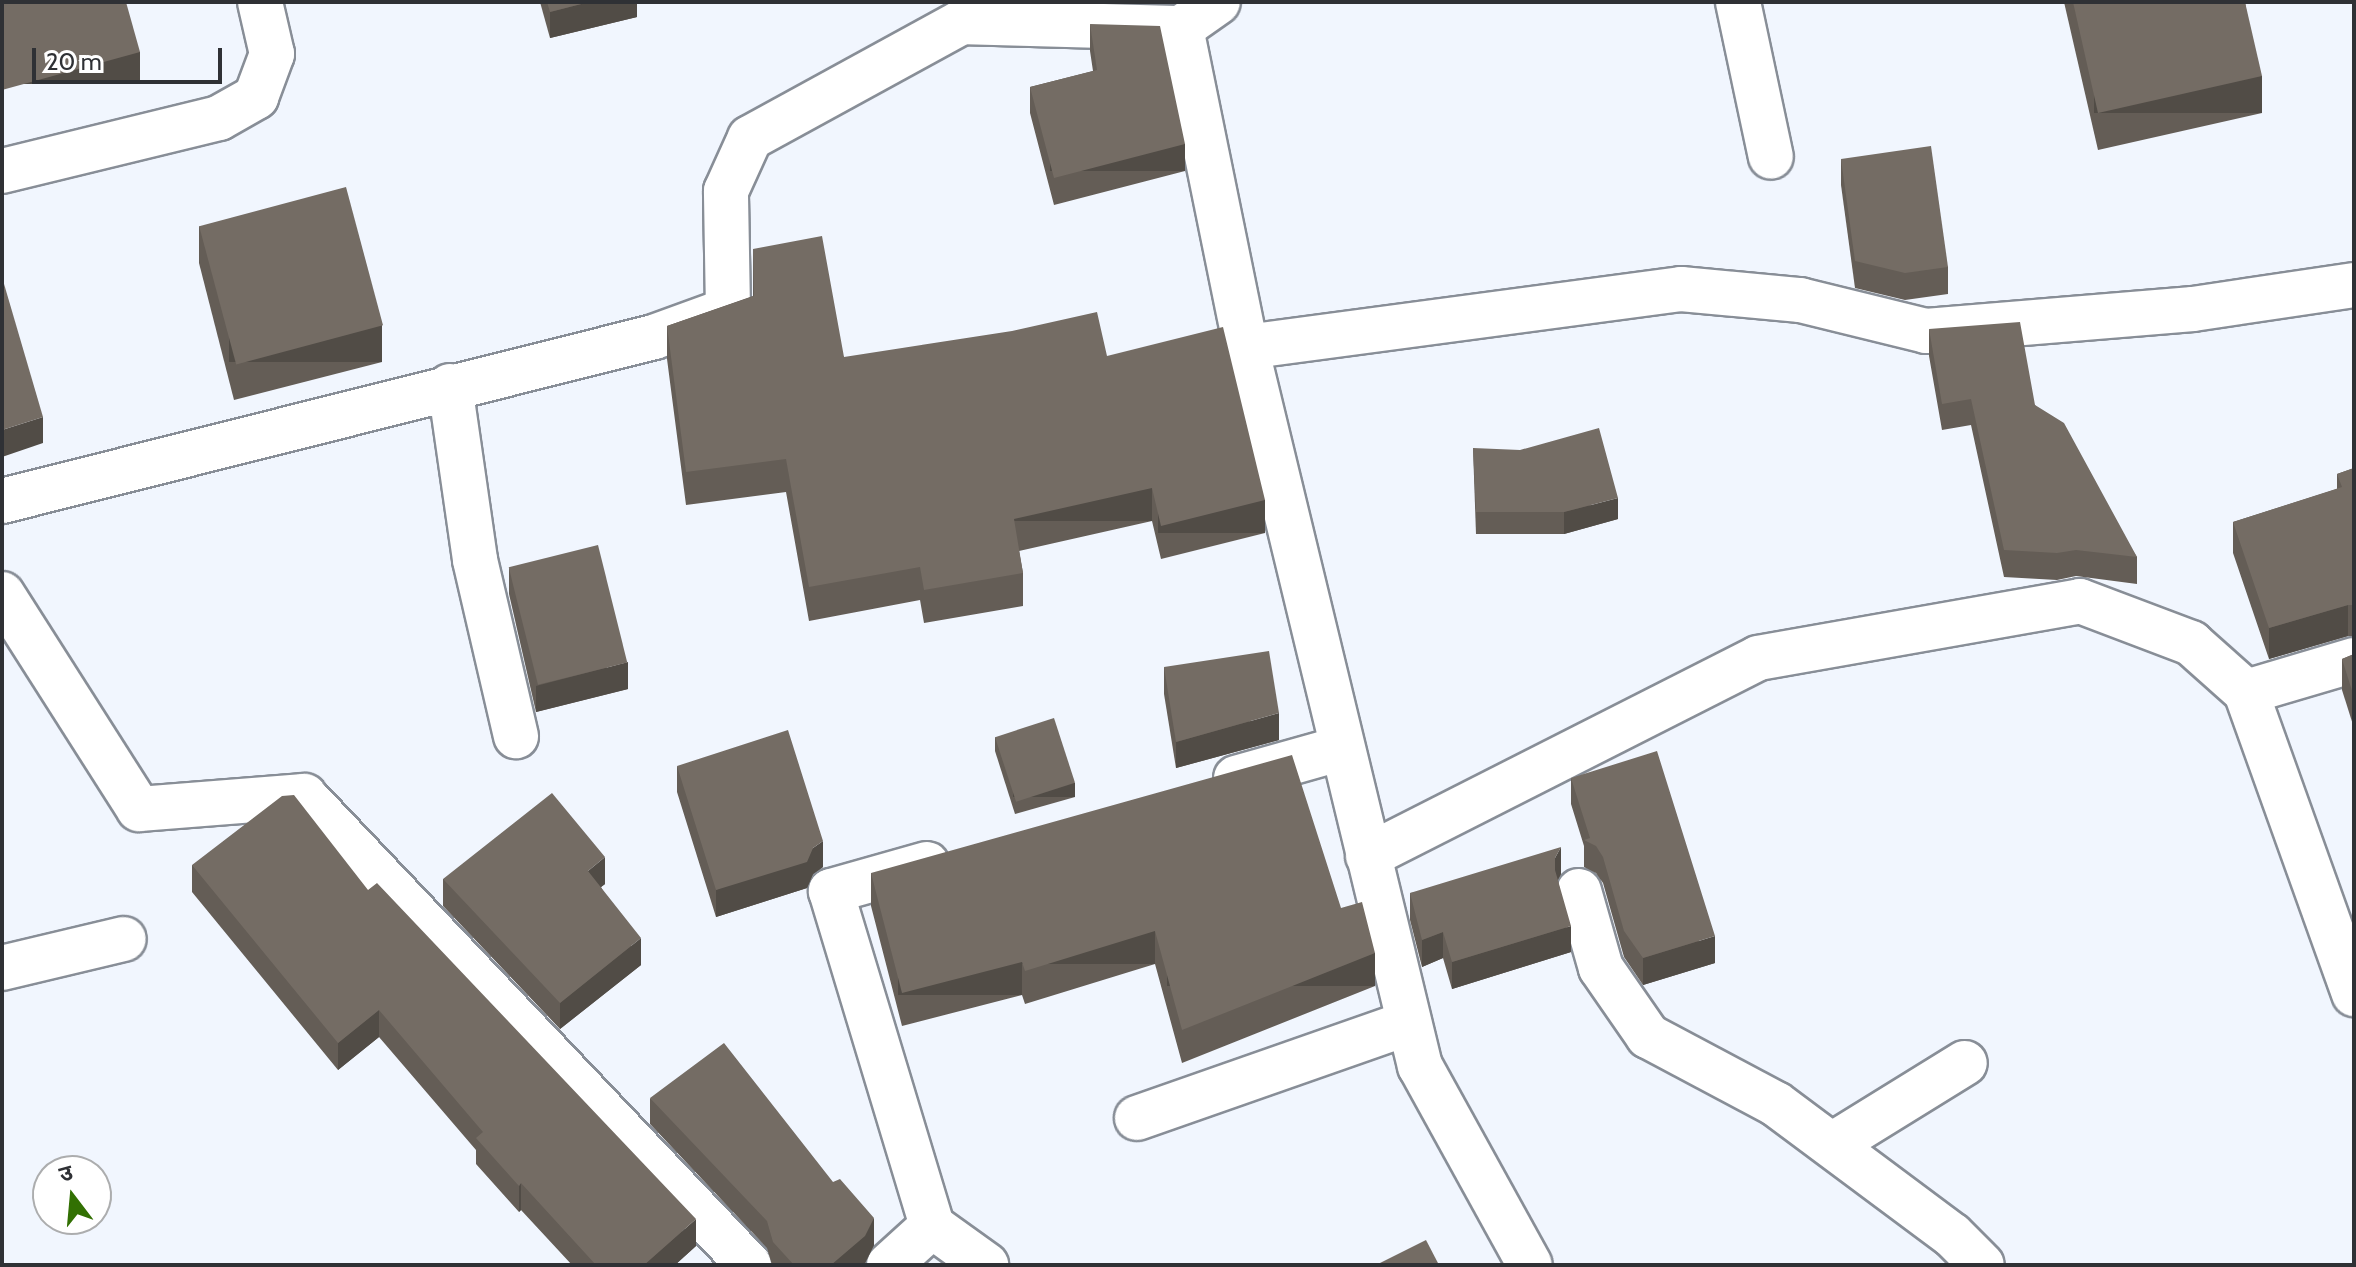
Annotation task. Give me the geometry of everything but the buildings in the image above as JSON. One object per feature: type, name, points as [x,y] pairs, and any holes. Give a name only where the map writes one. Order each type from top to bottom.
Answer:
[{"type":"street","points":[[2,171],[219,118],[256,97],[272,54],[260,2]]},
{"type":"street","points":[[2,501],[654,337],[728,310],[726,191],[750,138],[961,12],[1181,28],[1218,2]]},
{"type":"street","points":[[1738,2],[1771,157]]},
{"type":"street","points":[[1181,28],[1246,347],[1420,1066],[1530,1265]]},
{"type":"street","points":[[1246,347],[1681,289],[1800,300],[1926,331],[2193,309],[2354,285]]},
{"type":"street","points":[[450,386],[475,560],[516,736]]},
{"type":"street","points":[[2,594],[139,809],[304,796],[749,1265]]},
{"type":"street","points":[[1368,856],[1758,658],[2080,601],[2191,643],[2246,692],[2354,994]]},
{"type":"street","points":[[2246,692],[2354,660]]},
{"type":"street","points":[[1191,790],[1342,748]]},
{"type":"street","points":[[966,853],[831,891],[932,1226],[986,1265]]},
{"type":"street","points":[[1579,891],[1601,968],[1648,1036],[1776,1104],[1952,1235],[1982,1265]]},
{"type":"street","points":[[2,968],[124,939]]},
{"type":"street","points":[[1137,1118],[1409,1023]]},
{"type":"street","points":[[1832,1145],[1965,1063]]},
{"type":"street","points":[[889,1265],[932,1226]]}]
